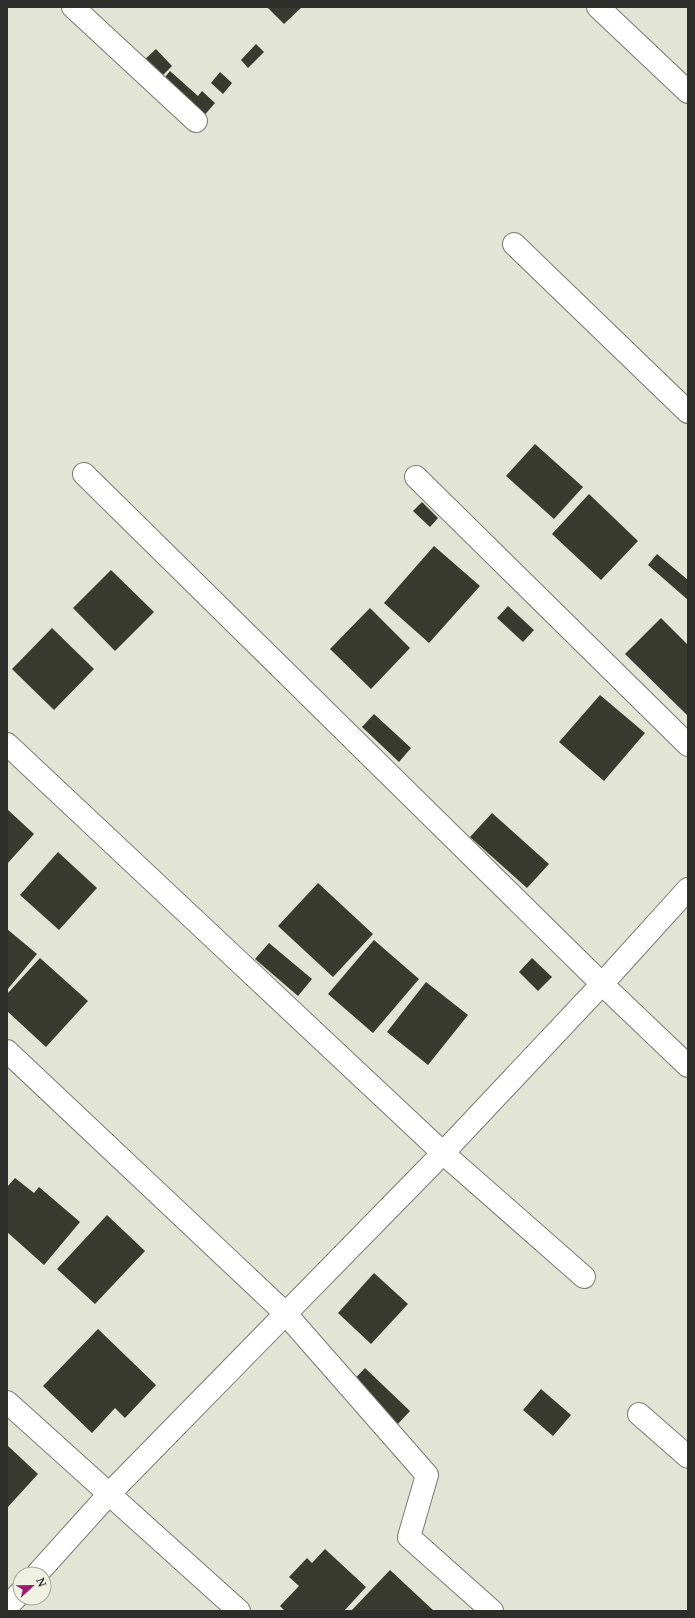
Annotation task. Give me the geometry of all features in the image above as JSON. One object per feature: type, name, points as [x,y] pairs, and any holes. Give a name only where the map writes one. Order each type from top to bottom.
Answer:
[{"type":"street","points":[[73,7],[196,121]]},
{"type":"street","points":[[598,7],[688,92]]},
{"type":"street","points":[[514,244],[688,412]]},
{"type":"street","points":[[84,474],[602,984],[688,1066]]},
{"type":"street","points":[[416,477],[688,744]]},
{"type":"street","points":[[7,744],[443,1153],[584,1277]]},
{"type":"street","points":[[44,1566],[109,1494],[443,1153],[602,984],[688,889]]},
{"type":"street","points":[[11,1062],[285,1313],[427,1475],[409,1537],[492,1611]]},
{"type":"street","points":[[7,1402],[240,1611]]},
{"type":"street","points":[[639,1414],[688,1457]]},
{"type":"building","points":[[267,7],[302,7],[284,24]]},
{"type":"building","points":[[256,44],[264,52],[248,68],[241,60]]},
{"type":"building","points":[[156,49],[172,66],[157,81],[140,64]]},
{"type":"building","points":[[170,71],[198,96],[202,91],[215,103],[202,118],[161,82]]},
{"type":"building","points":[[220,72],[232,83],[223,94],[211,83]]},
{"type":"building","points":[[535,444],[583,487],[554,519],[506,476]]},
{"type":"building","points":[[589,494],[638,541],[601,580],[552,534]]},
{"type":"building","points":[[422,502],[438,518],[430,527],[413,511]]},
{"type":"building","points":[[434,546],[480,586],[429,643],[384,603]]},
{"type":"building","points":[[657,554],[688,580],[688,600],[648,565]]},
{"type":"building","points":[[111,570],[154,612],[115,651],[73,608]]},
{"type":"building","points":[[508,606],[534,630],[523,642],[497,618]]},
{"type":"building","points":[[370,608],[410,648],[371,689],[330,649]]},
{"type":"building","points":[[661,618],[688,645],[688,716],[625,654]]},
{"type":"building","points":[[52,628],[94,669],[54,710],[12,669]]},
{"type":"building","points":[[600,695],[645,733],[604,781],[559,742]]},
{"type":"building","points":[[374,714],[411,748],[399,762],[362,727]]},
{"type":"building","points":[[7,809],[34,834],[7,864]]},
{"type":"building","points":[[492,813],[549,864],[527,888],[470,837]]},
{"type":"building","points":[[58,852],[97,888],[59,930],[20,895]]},
{"type":"building","points":[[318,883],[373,934],[333,977],[278,926]]},
{"type":"building","points":[[7,929],[37,954],[7,990]]},
{"type":"building","points":[[374,940],[419,979],[373,1033],[328,994]]},
{"type":"building","points":[[269,943],[312,979],[298,996],[255,959]]},
{"type":"building","points":[[40,958],[88,1001],[46,1047],[7,1011],[7,994]]},
{"type":"building","points":[[532,958],[552,977],[538,991],[519,972]]},
{"type":"building","points":[[426,982],[468,1015],[428,1065],[387,1032]]},
{"type":"building","points":[[15,1178],[34,1193],[39,1187],[80,1222],[44,1265],[7,1232],[7,1187]]},
{"type":"building","points":[[107,1215],[145,1251],[95,1304],[57,1269]]},
{"type":"building","points":[[374,1273],[408,1304],[371,1344],[338,1313]]},
{"type":"building","points":[[98,1329],[156,1385],[125,1418],[115,1408],[92,1433],[43,1386]]},
{"type":"building","points":[[365,1368],[410,1411],[396,1426],[351,1383]]},
{"type":"building","points":[[541,1389],[571,1415],[553,1436],[523,1410]]},
{"type":"building","points":[[7,1445],[38,1474],[7,1508]]},
{"type":"building","points":[[325,1549],[366,1587],[344,1611],[285,1611],[280,1606],[299,1586],[289,1577],[307,1558],[312,1563]]},
{"type":"building","points":[[390,1570],[434,1611],[351,1611]]}]
